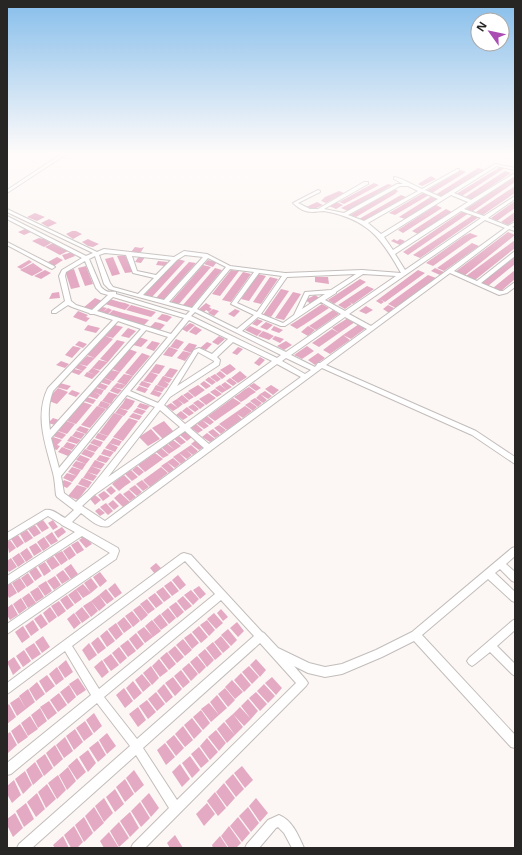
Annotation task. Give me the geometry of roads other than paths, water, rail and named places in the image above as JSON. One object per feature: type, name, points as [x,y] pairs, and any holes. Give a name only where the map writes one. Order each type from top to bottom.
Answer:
[{"type":"street","points":[[314,193],[295,203],[310,211],[320,209],[348,193]]},
{"type":"street","points":[[346,214],[383,193]]},
{"type":"street","points":[[365,224],[419,193]]},
{"type":"street","points":[[427,193],[441,199]]},
{"type":"street","points":[[382,236],[450,193],[472,202]]},
{"type":"street","points":[[393,253],[486,193]]},
{"type":"street","points":[[91,493],[186,428],[277,360],[515,197]]},
{"type":"street","points":[[461,208],[512,229]]},
{"type":"street","points":[[320,209],[346,214],[365,224],[382,236],[393,253],[403,274]]},
{"type":"street","points":[[7,210],[92,251],[107,284],[117,290],[194,310],[287,354],[474,433],[515,460]]},
{"type":"street","points":[[7,217],[15,213]]},
{"type":"street","points":[[7,217],[83,256],[99,288],[103,292],[188,317],[277,360],[305,377]]},
{"type":"street","points":[[7,537],[48,512],[74,514],[106,524],[208,447],[450,271],[512,229],[515,223]]},
{"type":"street","points":[[7,243],[52,267]]},
{"type":"street","points":[[172,336],[92,313],[74,306],[68,302],[62,274],[83,256],[92,251],[110,250],[175,259]]},
{"type":"street","points":[[140,295],[175,259],[184,252],[207,256],[229,267],[285,275],[362,272],[403,274]]},
{"type":"street","points":[[478,283],[515,252]]},
{"type":"street","points":[[128,253],[135,272],[158,277]]},
{"type":"street","points":[[165,302],[207,256]]},
{"type":"street","points":[[57,475],[229,267]]},
{"type":"street","points":[[450,271],[502,293],[515,284]]},
{"type":"street","points":[[257,272],[234,304],[283,325],[362,272]]},
{"type":"street","points":[[238,331],[258,314],[285,275]]},
{"type":"street","points":[[92,313],[117,290]]},
{"type":"street","points":[[297,315],[307,293],[334,292]]},
{"type":"street","points":[[321,300],[371,329]]},
{"type":"street","points":[[54,312],[68,302]]},
{"type":"street","points":[[7,629],[113,556],[114,549],[82,532],[74,514],[60,495],[57,475],[48,445],[45,405],[50,390],[116,320]]},
{"type":"street","points":[[48,437],[144,328]]},
{"type":"street","points":[[213,357],[232,339]]},
{"type":"street","points":[[74,514],[160,406],[196,351],[199,350],[217,360],[217,363],[168,395]]},
{"type":"street","points":[[126,392],[160,406],[208,447]]},
{"type":"street","points":[[7,581],[82,532]]},
{"type":"street","points":[[274,651],[308,668],[325,672],[342,669],[379,654],[415,635],[515,551]]},
{"type":"street","points":[[7,689],[184,557],[188,558],[261,636],[303,685],[137,848]]},
{"type":"street","points":[[500,564],[515,578]]},
{"type":"street","points":[[488,574],[515,598]]},
{"type":"street","points":[[7,770],[221,595]]},
{"type":"street","points":[[472,661],[515,624]]},
{"type":"street","points":[[415,635],[515,743]]},
{"type":"street","points":[[23,848],[261,636]]},
{"type":"street","points":[[66,644],[97,695],[137,747],[176,809]]},
{"type":"street","points":[[490,645],[515,671]]},
{"type":"street","points":[[251,848],[272,824],[279,821],[288,828],[298,848]]}]
